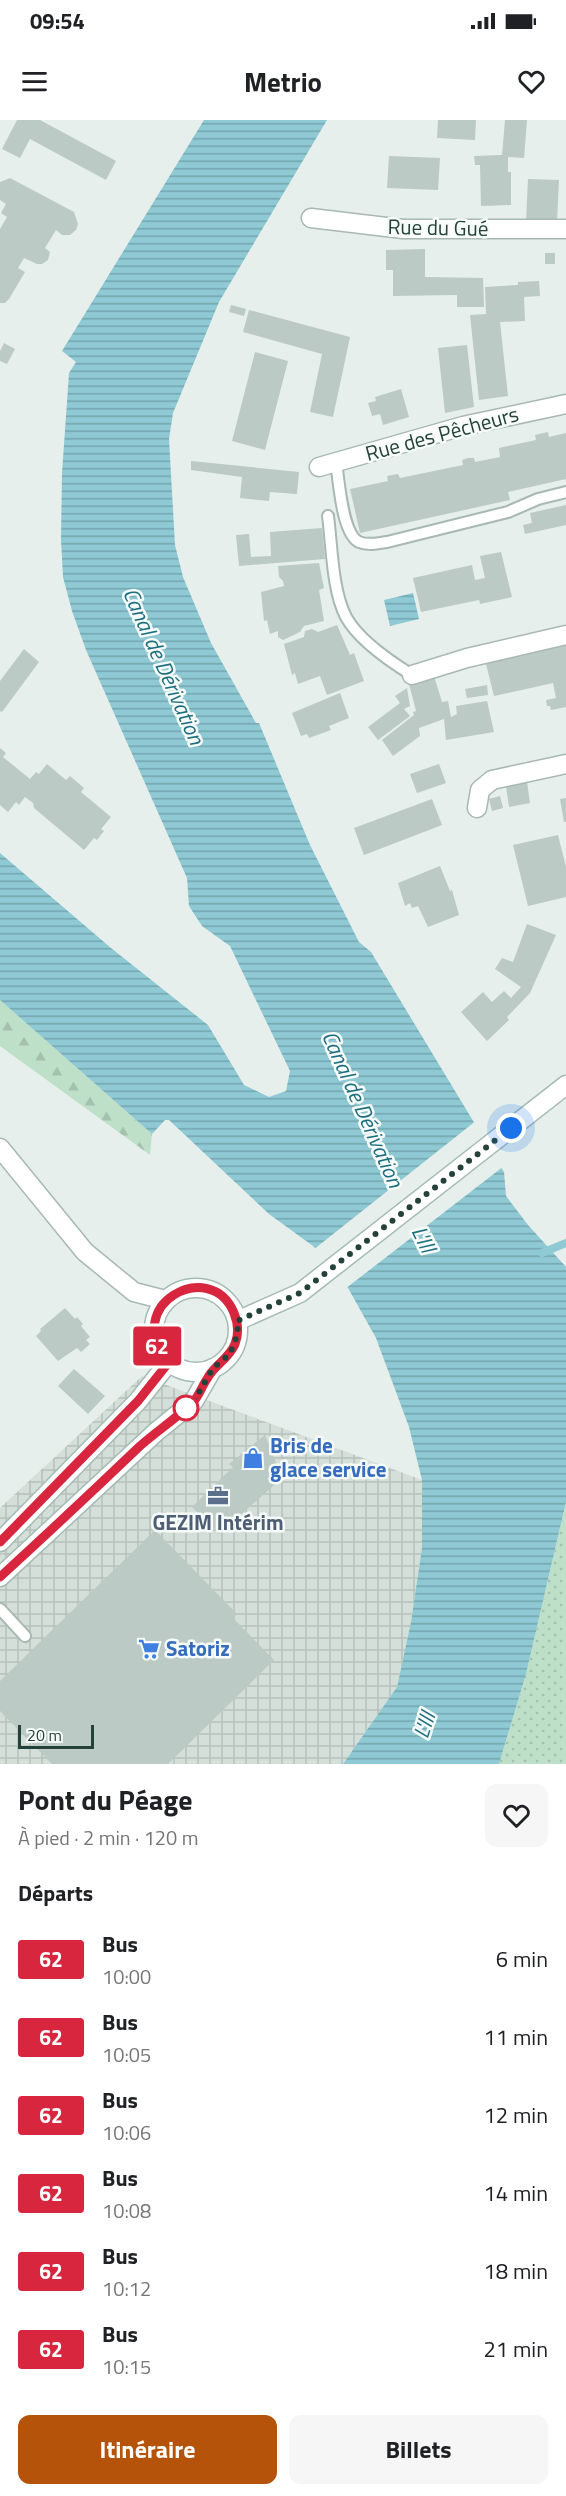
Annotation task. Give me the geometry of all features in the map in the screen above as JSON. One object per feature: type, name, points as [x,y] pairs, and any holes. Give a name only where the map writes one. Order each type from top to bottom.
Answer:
[{"type":"main road","name":"Rue du Gué","points":[[311,218],[403,229],[566,229]]},
{"type":"main road","name":"Rue des Pêcheurs","points":[[328,465],[453,428],[566,404]]},
{"type":"main road","points":[[412,675],[467,658],[566,635]]},
{"type":"main road","points":[[477,808],[480,790],[492,780],[566,764]]},
{"type":"main road","points":[[237,1321],[300,1293],[566,1085]]},
{"type":"main road","points":[[0,1148],[85,1252],[134,1292],[165,1300]]},
{"type":"main road","points":[[0,1577],[156,1432],[194,1401],[213,1368],[230,1354],[238,1333],[237,1321],[225,1299],[201,1288],[182,1290],[165,1300],[156,1318],[155,1339],[160,1352],[169,1362],[179,1368],[202,1371],[213,1368]]},
{"type":"main road","points":[[0,1542],[130,1409],[169,1362]]},
{"type":"lane","points":[[328,465],[347,528],[358,542],[368,544],[387,542],[508,512],[538,499],[566,492]]},
{"type":"lane","points":[[328,516],[340,602],[345,615],[350,624],[387,658],[412,675]]},
{"type":"lane","points":[[0,1609],[25,1636]]},
{"type":"shaded area","points":[[142,1376],[422,1480],[422,1548],[411,1622],[397,1687],[343,1764],[0,1764],[0,1508]]},
{"type":"green space","points":[[0,1000],[152,1134],[150,1155],[0,1046]]},
{"type":"green space","points":[[566,1502],[566,1764],[499,1764],[526,1674]]},
{"type":"water","points":[[204,120],[327,120],[219,302],[173,413],[169,439],[175,545],[183,577],[211,643],[256,723],[259,723],[310,845],[359,942],[371,952],[504,1172],[506,1196],[528,1225],[566,1267],[566,1502],[526,1674],[499,1764],[343,1764],[397,1687],[411,1622],[422,1548],[422,1480],[409,1427],[376,1338],[348,1288],[313,1246],[269,1214],[169,1120],[165,1120],[152,1134],[0,1000],[0,853],[111,948],[208,1025],[244,1085],[269,1097],[286,1091],[290,1071],[230,946],[202,926],[189,906],[187,878],[86,650],[63,577],[62,473],[69,373],[76,362],[62,351]]},
{"type":"water","points":[[413,593],[419,619],[390,626],[384,600]]},
{"type":"pier","points":[[477,1120],[504,1166],[345,1289],[313,1250]]},
{"type":"building","points":[[17,120],[40,120],[116,161],[106,180],[30,139],[20,158],[2,149]]},
{"type":"building","points":[[438,120],[476,120],[475,140],[437,138]]},
{"type":"building","points":[[505,120],[527,120],[524,158],[508,157],[508,172],[511,172],[511,205],[481,206],[480,165],[475,165],[474,156],[502,155]]},
{"type":"building","points":[[389,156],[440,158],[438,190],[387,188]]},
{"type":"building","points":[[10,178],[74,212],[78,224],[76,230],[70,235],[62,235],[56,230],[45,248],[50,252],[48,260],[42,264],[24,258],[18,268],[25,272],[9,299],[5,303],[0,303],[0,229],[7,217],[1,213],[6,204],[0,200],[0,182]]},
{"type":"building","points":[[528,179],[559,180],[557,221],[526,221]]},
{"type":"building","points":[[425,249],[425,277],[483,278],[484,307],[457,307],[457,295],[393,296],[393,270],[386,270],[386,250]]},
{"type":"building","points":[[545,253],[555,253],[555,264],[545,264]]},
{"type":"building","points":[[539,281],[540,296],[524,297],[525,321],[500,322],[508,396],[479,400],[470,315],[486,314],[485,287]]},
{"type":"building","points":[[231,305],[246,309],[244,316],[229,312]]},
{"type":"building","points":[[249,310],[350,337],[333,417],[310,412],[322,354],[243,332]]},
{"type":"building","points":[[4,343],[15,349],[7,364],[0,361],[0,351]]},
{"type":"building","points":[[467,345],[474,407],[445,413],[438,348]]},
{"type":"building","points":[[255,352],[288,361],[265,450],[232,441]]},
{"type":"building","points":[[401,389],[409,417],[383,425],[380,414],[372,416],[368,403],[376,401],[375,397]]},
{"type":"building","points":[[548,432],[549,437],[566,433],[566,479],[508,492],[510,500],[360,533],[350,489],[388,481],[387,476],[398,474],[400,478],[463,465],[462,460],[468,458],[474,458],[475,462],[500,457],[499,448],[536,440],[535,435]]},
{"type":"building","points":[[191,461],[299,472],[297,494],[270,492],[269,501],[240,498],[242,477],[191,470]]},
{"type":"building","points":[[566,505],[566,525],[525,534],[523,525],[532,523],[530,513]]},
{"type":"building","points":[[322,528],[325,559],[239,566],[236,535],[249,534],[251,557],[271,556],[270,532]]},
{"type":"building","points":[[501,552],[512,597],[480,604],[479,600],[421,612],[413,578],[472,565],[475,580],[485,578],[480,556]]},
{"type":"building","points":[[319,563],[324,588],[319,590],[324,621],[304,626],[300,632],[283,640],[278,637],[278,631],[270,634],[267,620],[264,621],[261,592],[284,586],[279,577],[278,566]]},
{"type":"building","points":[[337,625],[350,655],[354,653],[364,681],[327,695],[320,676],[298,684],[295,673],[292,675],[284,644],[304,637],[305,631],[312,629],[318,632]]},
{"type":"building","points":[[566,641],[566,707],[551,710],[550,706],[547,706],[546,700],[556,698],[553,683],[494,696],[485,660]]},
{"type":"building","points":[[24,649],[39,662],[2,712],[0,711],[0,681]]},
{"type":"building","points":[[434,676],[442,702],[448,701],[451,717],[457,714],[456,706],[487,701],[494,732],[446,740],[444,719],[419,728],[420,736],[393,756],[382,740],[416,711],[409,684]]},
{"type":"building","points":[[487,685],[488,695],[467,698],[465,689]]},
{"type":"building","points":[[407,688],[410,706],[404,709],[410,716],[378,740],[368,727],[400,703],[395,696]]},
{"type":"building","points":[[340,693],[349,718],[329,726],[331,730],[309,738],[307,734],[301,736],[292,713]]},
{"type":"building","points":[[0,748],[6,753],[3,757],[30,779],[36,772],[39,774],[47,764],[66,780],[70,776],[84,788],[81,792],[111,817],[101,829],[104,831],[97,840],[94,838],[84,850],[34,808],[33,803],[25,797],[19,805],[16,802],[8,812],[0,805]]},
{"type":"building","points":[[439,764],[446,783],[417,793],[410,774]]},
{"type":"building","points":[[527,782],[530,803],[509,807],[506,786]]},
{"type":"building","points":[[500,796],[503,808],[492,811],[489,799]]},
{"type":"building","points":[[566,798],[566,822],[564,822],[560,799]]},
{"type":"building","points":[[432,799],[442,825],[364,855],[354,828]]},
{"type":"building","points":[[558,835],[566,867],[566,897],[528,906],[513,845]]},
{"type":"building","points":[[440,866],[450,891],[452,890],[459,915],[428,927],[418,906],[412,908],[410,903],[405,906],[398,883]]},
{"type":"building","points":[[527,924],[556,935],[530,993],[507,1017],[509,1020],[487,1041],[461,1012],[483,992],[492,1002],[504,991],[511,998],[521,987],[495,969],[502,958],[513,962]]},
{"type":"building","points":[[65,1308],[83,1324],[81,1326],[90,1337],[86,1340],[90,1344],[81,1352],[77,1348],[58,1361],[36,1336],[41,1331],[40,1329]]},
{"type":"building","points":[[74,1369],[105,1396],[88,1414],[58,1386]]},
{"type":"building","points":[[265,1435],[282,1478],[219,1534],[192,1507],[233,1467],[229,1464]]},
{"type":"building","points":[[155,1530],[237,1614],[233,1618],[274,1660],[168,1764],[52,1764],[0,1711],[0,1681]]},
{"type":"waterway","points":[[542,1253],[566,1243]]},
{"type":"bus line","name":"62","points":[[0,1542],[84,1459],[138,1401],[169,1362],[160,1352],[155,1339],[154,1325],[165,1300],[188,1288],[201,1288],[225,1299],[237,1321],[238,1333],[235,1343],[223,1362],[213,1368],[194,1401],[156,1432],[0,1577]]},
{"type":"place","name":"Bris de glace service","points":[[253,1458]]},
{"type":"place","name":"GEZIM Intérim","points":[[218,1496]]},
{"type":"place","name":"Satoriz","points":[[149,1649]]},
{"type":"route","points":[[186,1408],[194,1401],[213,1368],[230,1354],[238,1333],[237,1321],[300,1293],[511,1128]]},
{"type":"water label","name":"Canal de Dérivation","points":[[164,666]]},
{"type":"water label","name":"Canal de Dérivation","points":[[363,1109]]},
{"type":"water label","name":"L'Ill","points":[[424,1239]]},
{"type":"water label","name":"L'Ill","points":[[424,1725]]}]
